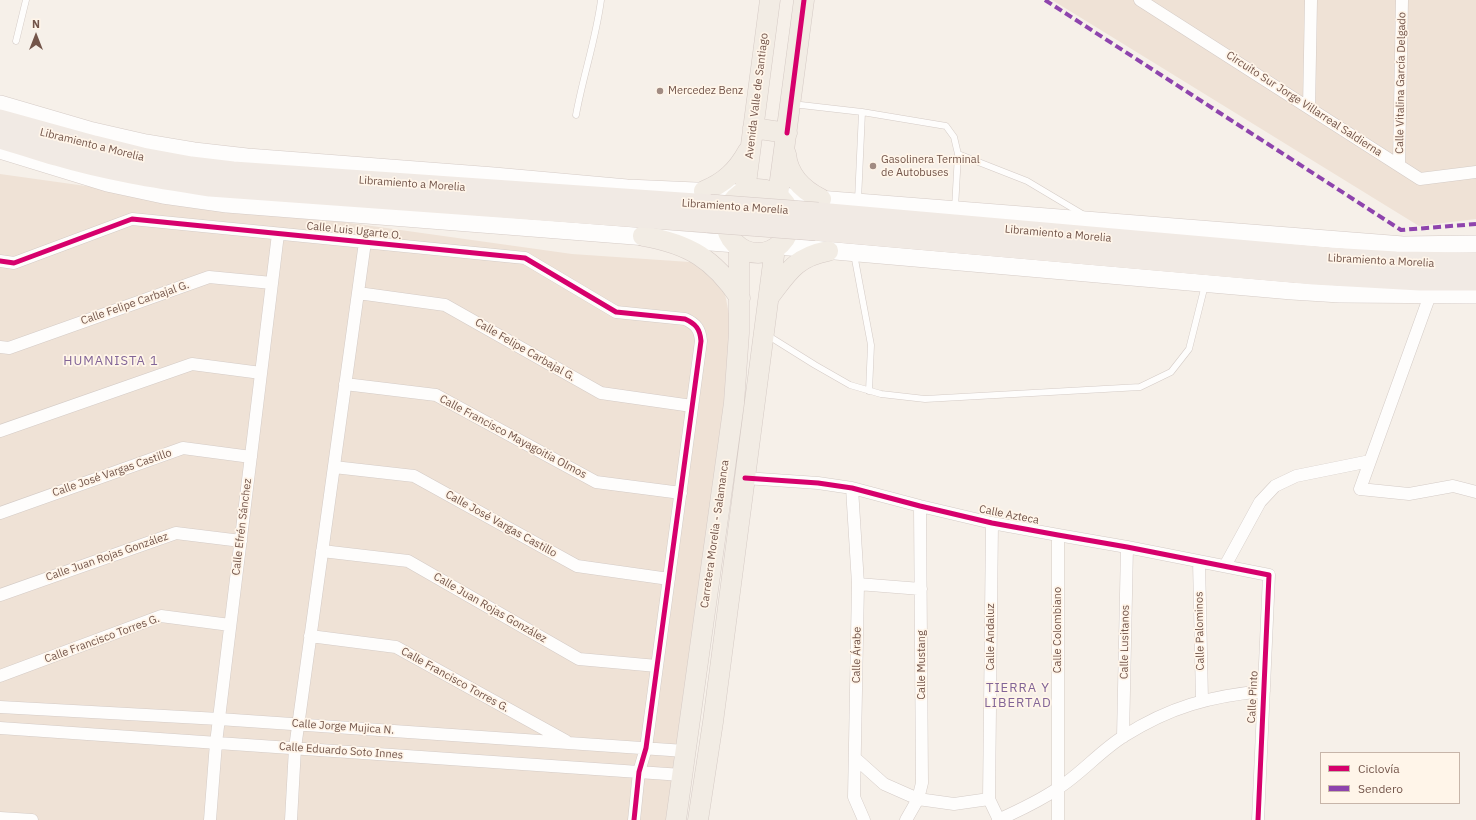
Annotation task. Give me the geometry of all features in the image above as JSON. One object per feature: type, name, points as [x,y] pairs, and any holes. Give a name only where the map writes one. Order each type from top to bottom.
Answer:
[{"type":"highway","name":"Libramiento a Morelia","points":[[0,120],[94,146],[191,167],[241,173],[818,214],[1328,258],[1396,262],[1476,263]]},
{"type":"highway","name":"Libramiento a Morelia","points":[[0,138],[56,155],[111,168],[163,179],[210,186],[707,206]]},
{"type":"highway","name":"Libramiento a Morelia","points":[[818,214],[1314,274],[1420,280],[1476,280]]},
{"type":"main road","name":"Avenida Valle de Santiago","points":[[743,192],[770,0]]},
{"type":"main road","points":[[776,247],[786,237],[790,225],[790,212],[779,196],[804,0]]},
{"type":"main road","points":[[0,104],[89,130],[146,143],[194,151],[247,157],[627,188],[707,206],[743,192],[756,188],[762,188],[818,214],[858,202],[1403,245],[1476,244]]},
{"type":"main road","points":[[707,206],[715,187],[734,172],[742,162],[752,134],[786,139]]},
{"type":"main road","points":[[786,139],[788,162],[794,178],[802,187],[818,214]]},
{"type":"main road","points":[[0,150],[107,183],[163,195],[227,204],[644,236],[738,245]]},
{"type":"main road","points":[[743,192],[733,200],[730,205],[726,217],[727,229],[732,240],[738,245],[746,251],[759,253],[776,247],[1340,294],[1476,295]]},
{"type":"main road","points":[[644,236],[682,246],[699,255],[724,276],[740,298]]},
{"type":"main road","name":"Carretera Morelia - Salamanca","points":[[676,820],[734,403],[740,298],[738,245]]},
{"type":"main road","name":"Carretera Morelia - Salamanca","points":[[698,820],[713,722],[768,298],[776,247]]},
{"type":"main road","points":[[768,298],[789,270],[807,257],[828,251]]},
{"type":"main road","points":[[682,775],[703,746],[713,722]]},
{"type":"street","name":"Circuito Sur Jorge Villarreal Saldierna","points":[[1140,0],[1420,178],[1476,172]]},
{"type":"street","points":[[1309,108],[1311,0]]},
{"type":"street","name":"Calle Vitalina García Delgado","points":[[1399,165],[1402,0]]},
{"type":"street","name":"Calle Luis Ugarte O.","points":[[0,261],[14,262],[132,219],[525,258],[616,312],[685,319],[692,322],[700,333],[701,340],[692,406]]},
{"type":"street","name":"Calle Efrén Sánchez","points":[[210,820],[216,743],[278,234]]},
{"type":"street","points":[[291,820],[295,748],[298,724],[365,242]]},
{"type":"street","name":"Calle Felipe Carbajal G.","points":[[0,347],[9,348],[209,277],[272,283]]},
{"type":"street","name":"Calle Felipe Carbajal G.","points":[[358,293],[445,305],[601,393],[692,406]]},
{"type":"street","points":[[1430,295],[1360,489],[1409,494],[1453,486],[1476,492]]},
{"type":"street","points":[[0,431],[192,364],[261,373]]},
{"type":"street","name":"Calle Francisco Mayagoitia Olmos","points":[[345,384],[436,395],[596,482],[681,493]]},
{"type":"street","points":[[634,820],[639,772],[646,748],[692,406]]},
{"type":"street","name":"Calle José Vargas Castillo","points":[[0,513],[183,448],[251,457]]},
{"type":"street","points":[[1225,566],[1260,502],[1275,486],[1296,476],[1370,461]]},
{"type":"street","name":"Calle José Vargas Castillo","points":[[334,467],[414,476],[577,566],[669,579]]},
{"type":"street","name":"Calle Azteca","points":[[745,478],[818,483],[852,488],[992,523],[1058,536],[1127,547],[1269,575]]},
{"type":"street","name":"Calle Árabe","points":[[852,488],[858,584],[854,797],[864,820]]},
{"type":"street","name":"Calle Mustang","points":[[906,820],[918,799],[922,783],[920,506]]},
{"type":"street","name":"Calle Andaluz","points":[[989,799],[992,523]]},
{"type":"street","name":"Calle Juan Rojas González","points":[[0,595],[176,533],[241,541]]},
{"type":"street","name":"Calle Colombiano","points":[[1058,536],[1058,820]]},
{"type":"street","name":"Calle Lusitanos","points":[[1123,737],[1127,547]]},
{"type":"street","name":"Calle Juan Rojas González","points":[[322,551],[408,561],[579,659],[657,666]]},
{"type":"street","name":"Calle Palominos","points":[[1199,561],[1202,700]]},
{"type":"street","name":"Calle Pinto","points":[[1258,820],[1269,575]]},
{"type":"street","points":[[858,584],[921,589]]},
{"type":"street","name":"Calle Francisco Torres G.","points":[[0,676],[161,616],[230,625]]},
{"type":"street","name":"Calle Francisco Torres G.","points":[[310,636],[396,647],[568,743]]},
{"type":"street","points":[[855,758],[884,784],[918,799],[954,804],[989,799],[998,820],[1058,789],[1123,737],[1161,715],[1202,700],[1233,694],[1264,691]]},
{"type":"street","name":"Calle Jorge Mujica N.","points":[[0,707],[219,718],[685,751]]},
{"type":"street","name":"Calle Eduardo Soto Innes","points":[[0,728],[682,775]]},
{"type":"street","points":[[0,818],[32,820]]},
{"type":"lane","points":[[16,41],[26,0]]},
{"type":"lane","points":[[576,115],[593,45],[601,0]]},
{"type":"lane","points":[[791,104],[862,112],[946,126],[954,137],[958,154],[955,210]]},
{"type":"lane","points":[[858,202],[862,112]]},
{"type":"lane","points":[[958,154],[1027,181],[1094,221]]},
{"type":"lane","points":[[854,253],[871,345],[869,391]]},
{"type":"lane","points":[[764,334],[850,385],[881,394],[925,399],[1140,387],[1171,372],[1189,349],[1206,284]]},
{"type":"shaded area","points":[[1052,0],[1476,0],[1476,219],[1419,226]]},
{"type":"shaded area","name":"HUMANISTA 1","points":[[0,174],[572,254],[719,264],[738,359],[666,820],[0,820]]},
{"type":"marked path","points":[[1045,0],[1401,230],[1476,224]]},
{"type":"cycle path","points":[[787,133],[804,0]]},
{"type":"cycle path","points":[[0,261],[14,263],[132,219],[525,258],[616,312],[685,319],[695,325],[700,333],[701,341],[646,748],[639,772],[634,820]]},
{"type":"cycle path","points":[[745,478],[818,483],[852,488],[992,523],[1127,547],[1269,575],[1258,820]]},
{"type":"place","name":"Mercedez Benz","points":[[660,91]]},
{"type":"place","name":"Gasolinera Terminal de Autobuses","points":[[873,166]]},
{"type":"district","name":"HUMANISTA 1","points":[[111,361]]},
{"type":"district","name":"TIERRA Y LIBERTAD","points":[[1018,696]]}]
